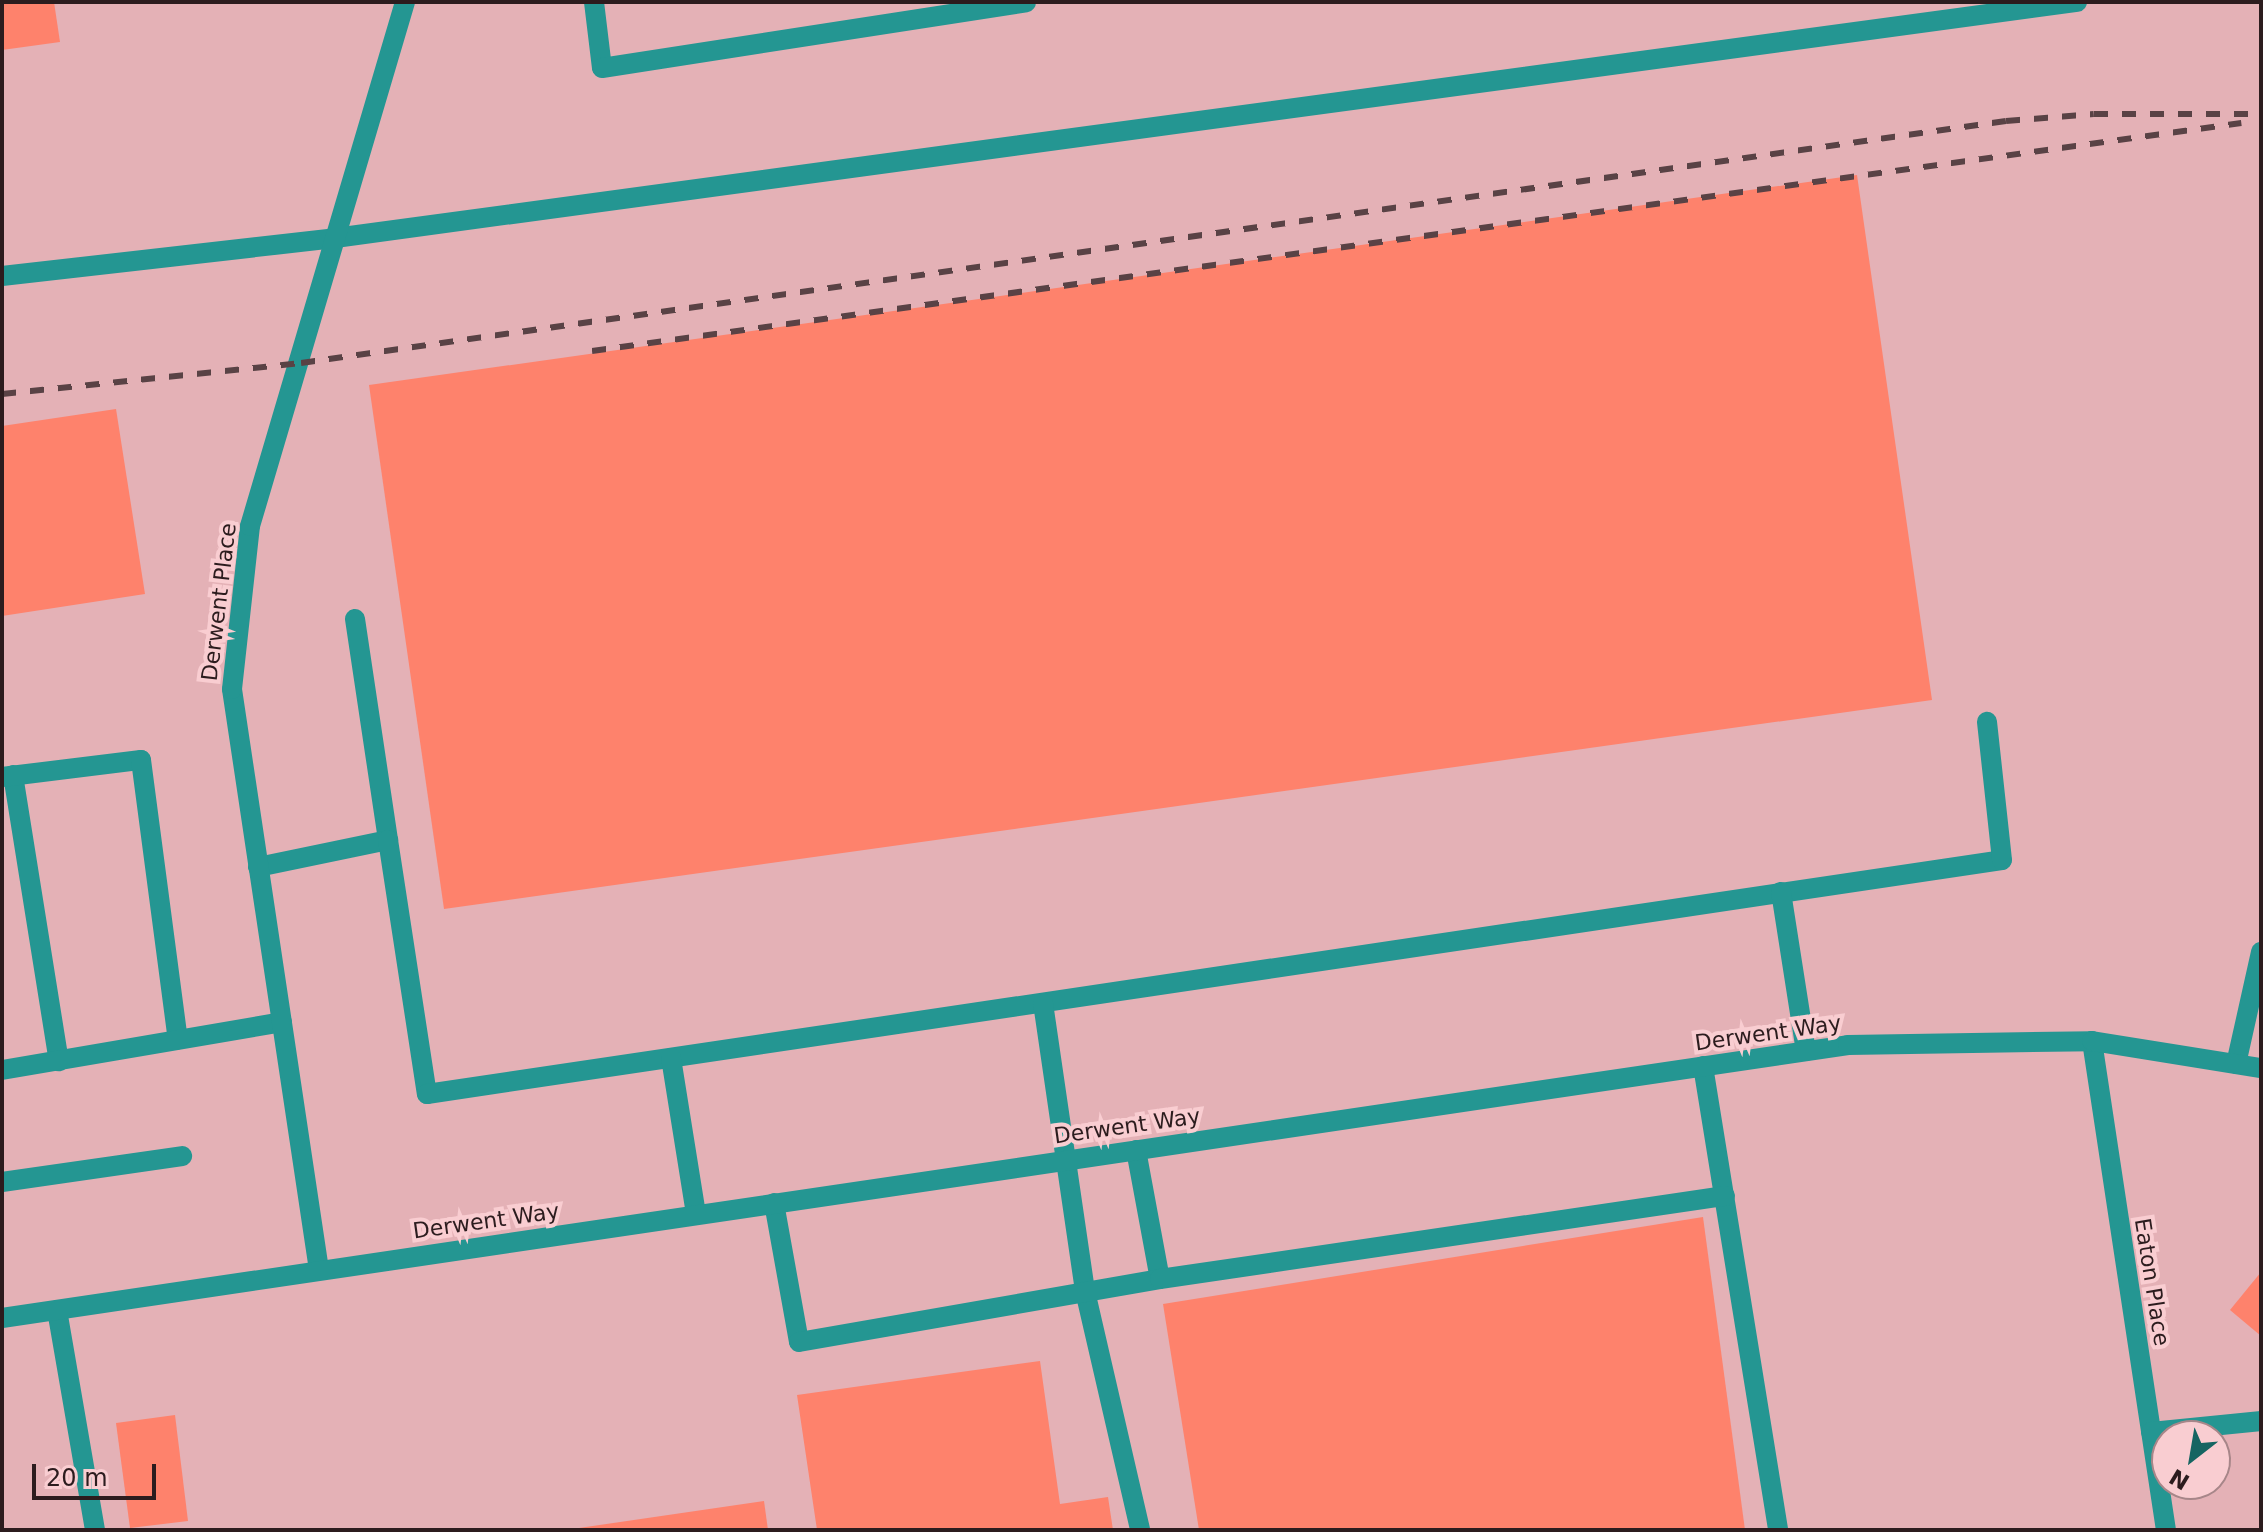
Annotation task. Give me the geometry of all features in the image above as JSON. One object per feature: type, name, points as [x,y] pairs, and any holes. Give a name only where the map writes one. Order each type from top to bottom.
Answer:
[{"type":"street","name":"Derwent Place","points":[[319,1270],[232,689],[250,526],[405,2]]},
{"type":"street","points":[[594,2],[602,68],[1026,2]]},
{"type":"street","points":[[2,276],[335,238],[2077,2]]},
{"type":"street","points":[[355,619],[427,1094],[2002,860],[1987,722]]},
{"type":"street","points":[[59,1061],[8,776],[141,760],[178,1040]]},
{"type":"street","points":[[258,867],[388,840]]},
{"type":"street","points":[[1781,892],[1806,1051]]},
{"type":"street","points":[[2236,1064],[2261,952]]},
{"type":"street","points":[[1043,1003],[1085,1291],[1140,1530]]},
{"type":"street","points":[[2,1070],[282,1022]]},
{"type":"street","name":"Derwent Way","points":[[2,1318],[1806,1051],[2092,1041],[2261,1068]]},
{"type":"street","name":"Eaton Place","points":[[2092,1041],[2151,1432]]},
{"type":"street","points":[[671,1058],[696,1214]]},
{"type":"street","points":[[1703,1066],[1778,1530]]},
{"type":"street","points":[[1136,1150],[1160,1279]]},
{"type":"street","points":[[2,1182],[182,1156]]},
{"type":"street","points":[[774,1203],[799,1342],[1160,1279],[1725,1196]]},
{"type":"street","points":[[57,1310],[95,1530]]},
{"type":"street","points":[[2231,1424],[2261,1421]]},
{"type":"street","name":"Eaton Place","points":[[2161,1500],[2166,1530]]},
{"type":"shaded area","points":[[2,2],[2261,2],[2261,1530],[2,1530]]},
{"type":"building","points":[[2,2],[54,2],[60,42],[2,50]]},
{"type":"building","points":[[1857,175],[1932,700],[444,909],[369,385]]},
{"type":"building","points":[[116,409],[145,594],[2,616],[2,426]]},
{"type":"building","points":[[1703,1217],[1745,1530],[1199,1530],[1163,1304]]},
{"type":"building","points":[[2261,1272],[2261,1336],[2230,1310]]},
{"type":"building","points":[[1040,1361],[1060,1504],[1108,1497],[1113,1530],[817,1530],[797,1395]]},
{"type":"building","points":[[175,1415],[188,1521],[130,1528],[116,1423]]},
{"type":"building","points":[[764,1501],[768,1530],[579,1528]]},
{"type":"railway","points":[[2,394],[301,363],[2006,121],[2094,114],[2261,114]]},
{"type":"railway","points":[[592,351],[2241,123]]}]
